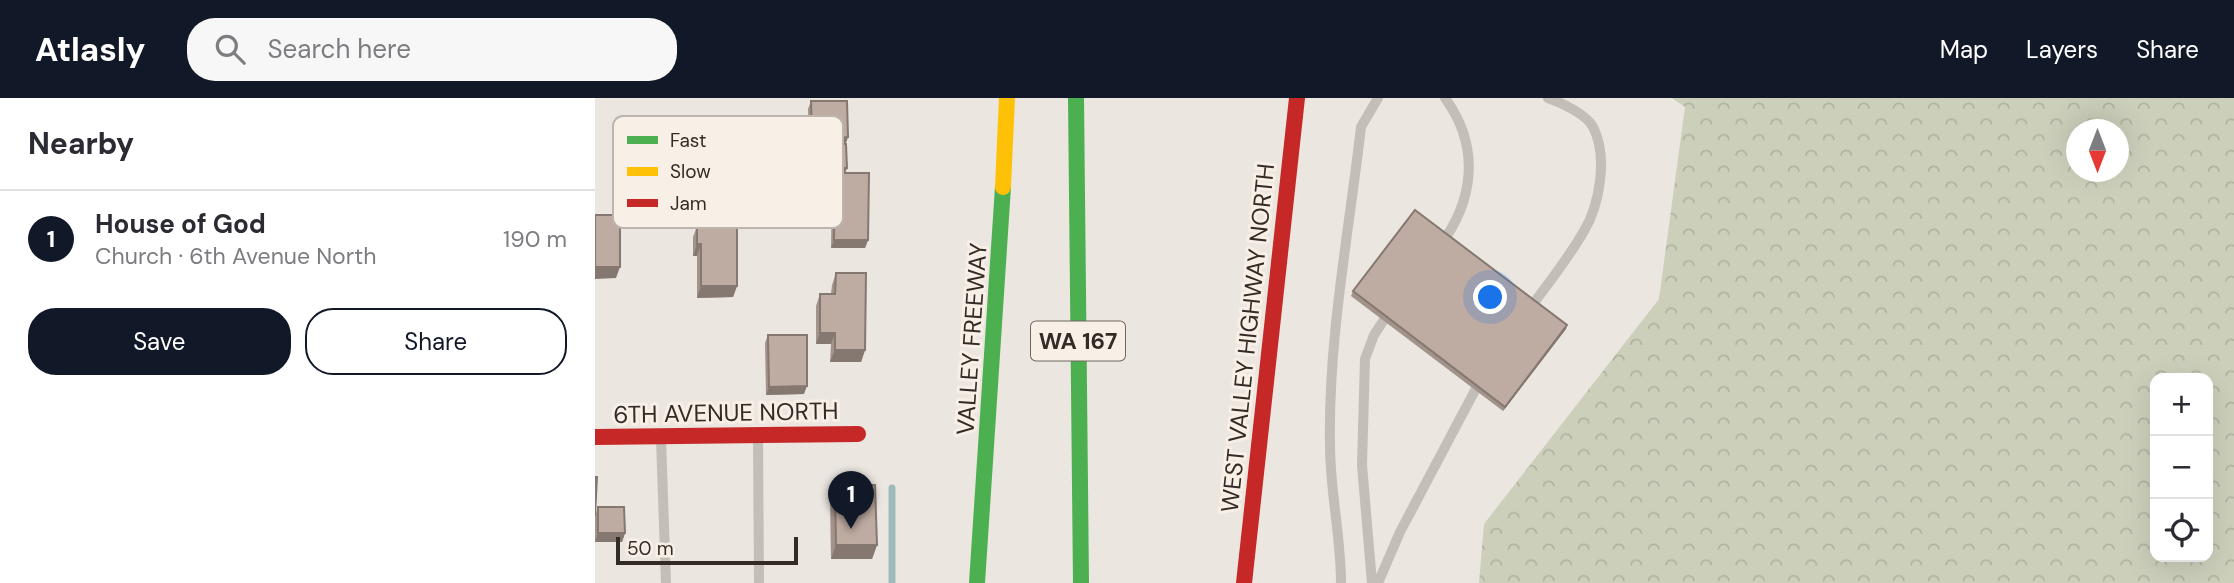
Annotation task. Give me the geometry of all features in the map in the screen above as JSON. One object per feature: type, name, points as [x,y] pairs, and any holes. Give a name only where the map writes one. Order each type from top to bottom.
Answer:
[{"type":"main road","name":"VALLEY FREEWAY","points":[[977,583],[999,289],[1007,98]]},
{"type":"main road","name":"WA 167","points":[[1076,98],[1081,583]]},
{"type":"main road","name":"WEST VALLEY HIGHWAY NORTH","points":[[1244,583],[1297,98]]},
{"type":"main road","name":"6TH AVENUE NORTH","points":[[595,437],[858,434]]},
{"type":"lane","points":[[1341,583],[1341,542],[1330,447],[1332,374],[1361,127],[1378,98]]},
{"type":"lane","points":[[1430,259],[1462,210],[1469,189],[1470,152],[1457,114],[1445,98]]},
{"type":"lane","points":[[1518,326],[1586,229],[1598,193],[1601,154],[1592,125],[1563,103],[1548,98]]},
{"type":"lane","points":[[1372,583],[1362,465],[1365,359],[1378,327],[1398,299]]},
{"type":"lane","points":[[1378,583],[1474,389],[1489,368]]},
{"type":"lane","points":[[758,435],[759,583]]},
{"type":"lane","points":[[660,436],[666,583]]},
{"type":"green space","points":[[1672,98],[2234,98],[2234,583],[1479,583],[1484,524],[1659,299],[1685,107]]},
{"type":"building","points":[[811,101],[847,101],[848,137],[843,137],[843,116],[811,116]]},
{"type":"building","points":[[843,144],[846,144],[847,168],[843,168]]},
{"type":"building","points":[[843,173],[869,173],[868,240],[834,240],[834,228],[843,228]]},
{"type":"building","points":[[1415,210],[1567,325],[1505,407],[1353,291]]},
{"type":"building","points":[[595,215],[613,215],[613,228],[620,228],[620,267],[595,267]]},
{"type":"building","points":[[697,228],[737,228],[737,286],[701,286],[701,244],[697,244]]},
{"type":"building","points":[[836,273],[866,273],[865,350],[835,350],[835,333],[820,333],[820,294],[835,294]]},
{"type":"building","points":[[768,335],[807,335],[807,386],[769,387]]},
{"type":"building","points":[[595,477],[597,477],[595,516]]},
{"type":"building","points":[[850,480],[861,480],[862,485],[875,485],[877,545],[836,545],[835,486],[850,485]]},
{"type":"building","points":[[598,507],[624,507],[625,533],[598,533]]},
{"type":"waterway","points":[[892,488],[892,583]]},
{"type":"traffic: fast","points":[[1076,98],[1081,583]]},
{"type":"traffic: fast","points":[[977,583],[1003,187]]},
{"type":"traffic: slow","points":[[1003,187],[1007,98]]},
{"type":"traffic: jam","points":[[1244,583],[1297,98]]},
{"type":"traffic: jam","points":[[595,437],[858,434]]},
{"type":"place","name":"House of God","points":[[851,529]]}]
